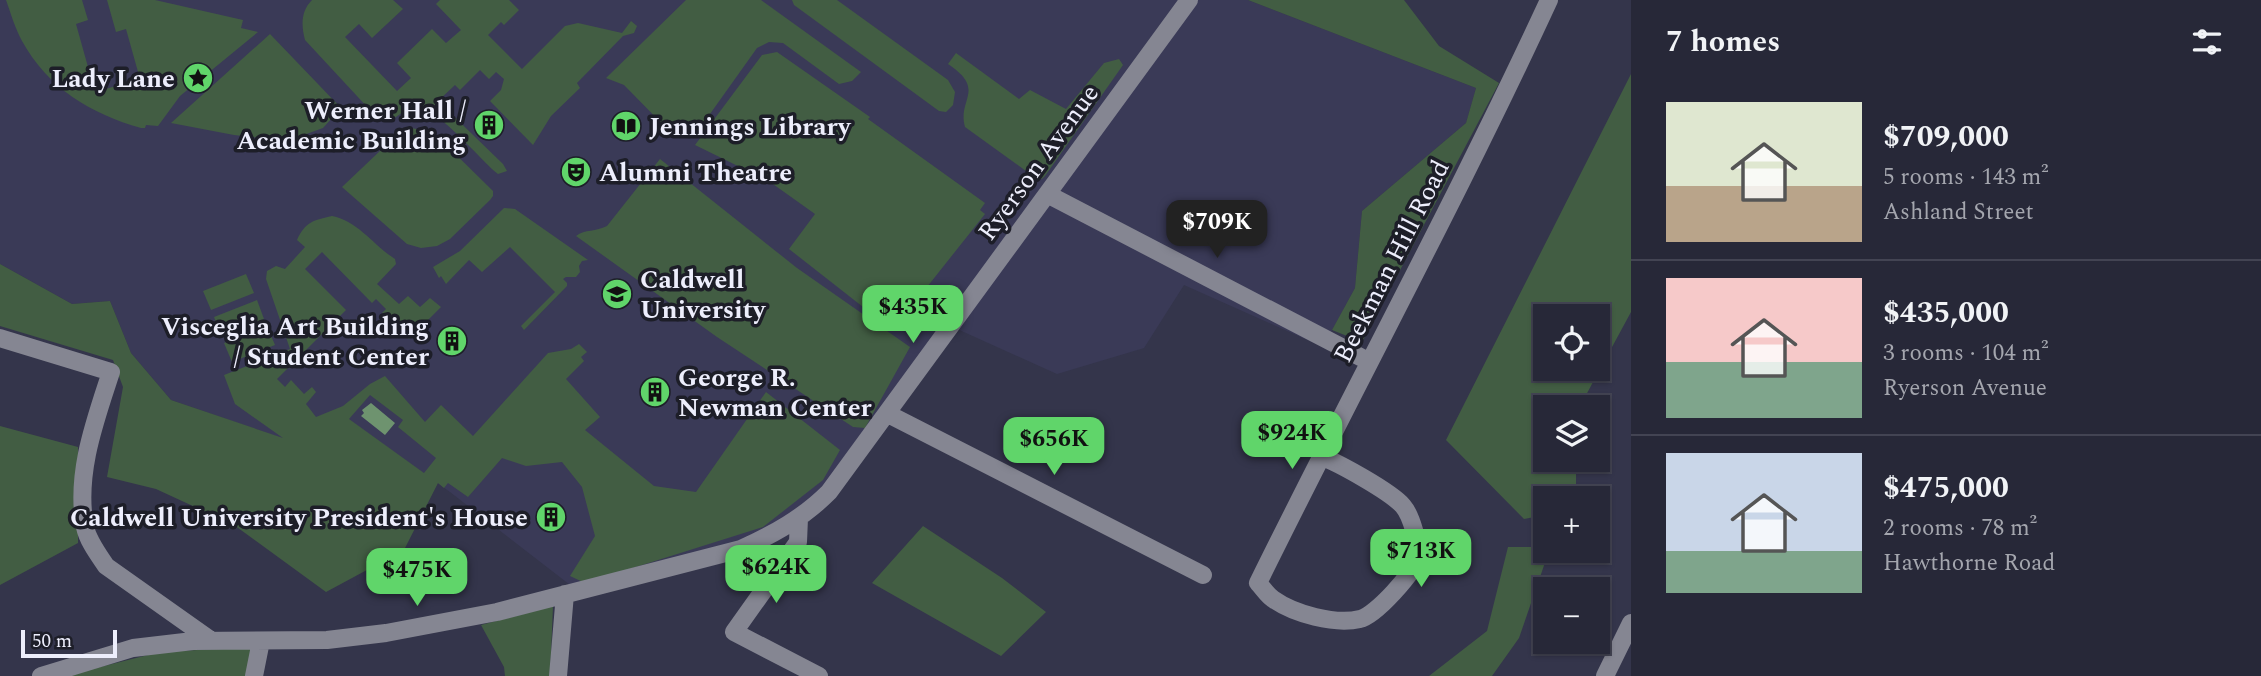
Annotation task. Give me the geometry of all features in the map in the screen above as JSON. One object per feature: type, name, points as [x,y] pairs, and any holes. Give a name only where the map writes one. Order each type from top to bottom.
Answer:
[{"type":"street","name":"Ryerson Avenue","points":[[41,676],[133,648],[212,642],[327,640],[386,633],[496,612],[741,549],[776,533],[799,518],[829,492],[1189,0]]},
{"type":"street","name":"Beekman Hill Road","points":[[1320,456],[1338,463],[1402,505],[1410,517],[1418,556],[1412,570],[1375,611],[1361,619],[1316,619],[1272,599],[1258,583],[1320,456],[1368,361],[1490,128],[1549,0]]},
{"type":"street","points":[[1047,194],[1368,361]]},
{"type":"street","points":[[0,338],[111,372],[90,436],[83,501],[86,529],[106,566],[212,642]]},
{"type":"street","points":[[888,414],[1203,575]]},
{"type":"street","points":[[799,518],[798,542],[734,632],[819,676]]},
{"type":"street","points":[[558,676],[565,594]]},
{"type":"street","points":[[1605,676],[1631,623]]},
{"type":"street","points":[[254,676],[261,641]]},
{"type":"shaded area","name":"Caldwell University","points":[[0,0],[1248,0],[1476,88],[1466,123],[1362,211],[1355,288],[1323,347],[1184,285],[1144,348],[1057,374],[944,323],[809,504],[747,541],[574,588],[450,492],[349,420],[287,440],[171,400],[131,353],[110,301],[72,304],[0,264]]},
{"type":"shaded area","points":[[6,0],[82,0],[88,20],[76,24],[95,92],[140,79],[126,29],[116,32],[107,0],[155,0],[243,20],[241,28],[258,32],[180,96],[158,126],[146,125],[141,128],[88,107],[58,85],[33,58],[22,41]]},
{"type":"shaded area","points":[[312,0],[393,0],[403,9],[372,38],[359,24],[345,37],[397,91],[411,78],[397,63],[432,29],[446,43],[461,30],[436,4],[440,0],[509,0],[519,10],[504,25],[501,22],[488,35],[522,69],[565,26],[578,23],[622,33],[631,21],[637,26],[634,33],[623,36],[577,83],[580,88],[551,116],[533,145],[490,101],[501,90],[504,79],[496,72],[489,79],[480,70],[460,90],[455,85],[438,101],[503,164],[507,171],[498,174],[445,123],[423,108],[411,108],[390,120],[379,117],[369,109],[305,40],[303,19]]},
{"type":"shaded area","points":[[686,0],[761,0],[861,72],[852,81],[839,84],[783,43],[769,42],[757,48],[700,128],[675,137],[624,85],[606,78]]},
{"type":"shaded area","points":[[792,0],[837,0],[948,80],[955,92],[953,105],[946,112],[939,111],[794,5]]},
{"type":"shaded area","points":[[1248,0],[1404,0],[1439,46],[1499,83],[1362,342],[1332,330],[1355,288],[1362,211],[1466,123],[1476,88]]},
{"type":"shaded area","points":[[270,34],[341,108],[323,128],[287,141],[234,135],[171,123]]},
{"type":"shaded area","points":[[777,52],[985,203],[980,210],[985,214],[900,321],[886,325],[789,249],[815,214],[752,169],[746,170],[695,145],[762,55]]},
{"type":"shaded area","points":[[956,53],[1019,99],[1030,90],[1066,109],[1104,63],[1119,59],[1123,65],[1045,176],[1037,179],[965,127],[964,109],[968,88],[960,73],[948,64]]},
{"type":"shaded area","points":[[1631,74],[1631,312],[1610,351],[1610,304],[1533,304],[1533,381],[1594,381],[1586,395],[1533,395],[1533,472],[1576,472],[1576,486],[1533,486],[1533,517],[1524,519],[1446,440]]},
{"type":"shaded area","points":[[411,128],[433,132],[493,191],[490,200],[450,239],[437,246],[421,248],[407,244],[342,187],[401,131]]},
{"type":"shaded area","points":[[660,159],[797,268],[910,347],[865,428],[853,427],[717,337],[576,236],[607,226]]},
{"type":"shaded area","points":[[504,208],[515,209],[588,260],[582,261],[576,277],[563,279],[567,286],[524,330],[521,326],[555,292],[510,247],[482,272],[469,260],[446,284],[433,267],[460,251]]},
{"type":"shaded area","points":[[332,216],[358,228],[395,259],[396,264],[377,284],[399,304],[408,296],[420,307],[430,298],[441,307],[409,339],[382,313],[386,309],[376,299],[372,303],[322,252],[305,269],[346,310],[277,379],[285,387],[291,380],[304,394],[312,387],[316,392],[306,404],[316,417],[343,406],[370,384],[385,376],[425,422],[441,405],[473,436],[548,353],[571,349],[579,344],[587,352],[581,357],[584,361],[566,379],[600,417],[585,430],[654,486],[696,492],[766,392],[840,450],[823,480],[763,527],[585,583],[570,576],[595,536],[582,487],[562,462],[526,466],[502,458],[468,497],[448,483],[444,488],[438,483],[404,550],[326,592],[234,525],[156,489],[107,477],[123,387],[113,360],[0,326],[0,264],[72,304],[110,301],[131,353],[171,400],[283,438],[235,404],[224,375],[290,349],[266,279],[267,271],[276,266],[285,269],[305,247],[297,240],[303,229],[315,221]],"holes":[[[370,395],[403,420],[398,427],[436,458],[424,473],[349,419]]]},
{"type":"shaded area","points":[[246,274],[254,293],[211,310],[203,291]]},
{"type":"shaded area","points":[[257,300],[264,319],[221,336],[214,317]]},
{"type":"shaded area","points":[[267,326],[275,345],[232,362],[224,343]]},
{"type":"shaded area","points":[[371,403],[395,423],[385,435],[361,416],[364,413],[362,410]]},
{"type":"shaded area","points":[[0,426],[78,447],[78,543],[0,585]]},
{"type":"shaded area","points":[[923,526],[1002,578],[1046,612],[1001,656],[872,583]]},
{"type":"shaded area","points":[[1508,547],[1533,547],[1533,563],[1545,563],[1540,577],[1533,577],[1533,597],[1519,638],[1492,676],[1429,676],[1487,631]]},
{"type":"shaded area","points":[[553,606],[550,676],[505,676],[504,667],[481,625]]},
{"type":"shaded area","points":[[253,647],[246,676],[64,676],[160,652]]},
{"type":"place","name":"Lady Lane","points":[[198,78]]},
{"type":"place","name":"Werner Hall / Academic Building","points":[[489,125]]},
{"type":"place","name":"Jennings Library","points":[[626,126]]},
{"type":"place","name":"Alumni Theatre","points":[[576,172]]},
{"type":"place","name":"Caldwell University","points":[[617,294]]},
{"type":"place","name":"Visceglia Art Building / Student Center","points":[[452,341]]},
{"type":"place","name":"George R. Newman Center","points":[[655,392]]},
{"type":"place","name":"Caldwell University President's House","points":[[551,517]]}]
